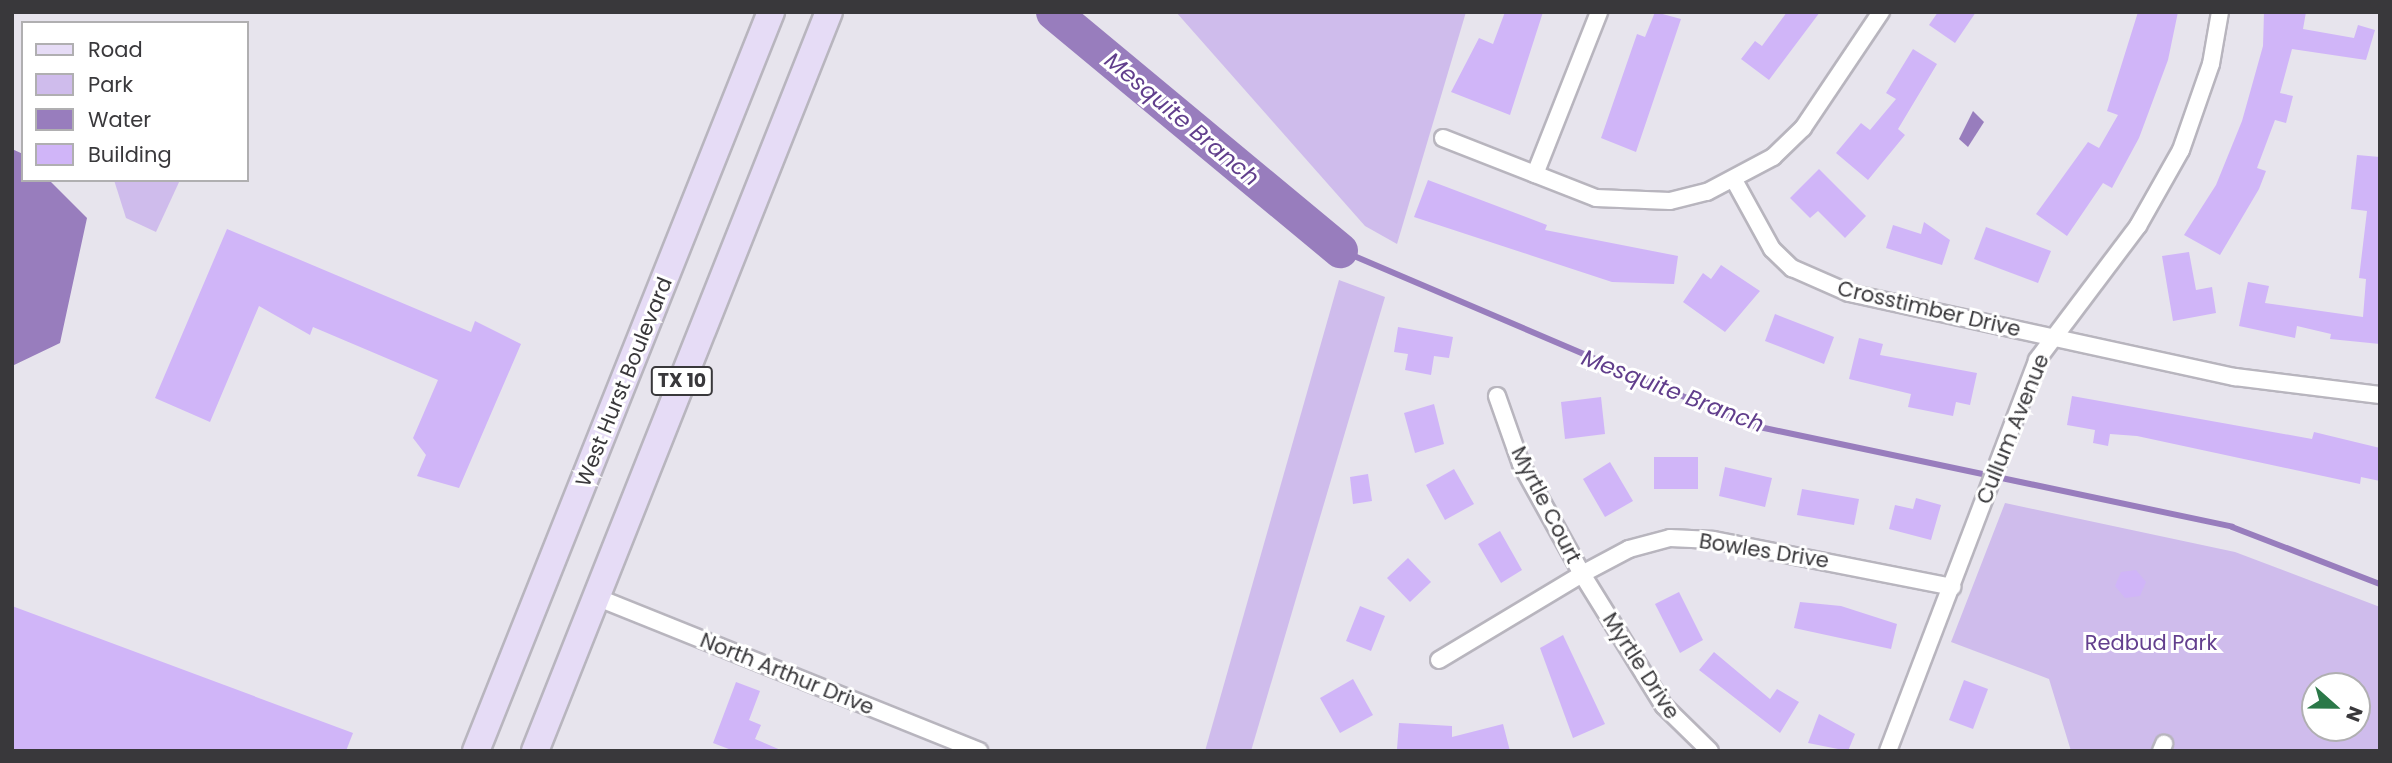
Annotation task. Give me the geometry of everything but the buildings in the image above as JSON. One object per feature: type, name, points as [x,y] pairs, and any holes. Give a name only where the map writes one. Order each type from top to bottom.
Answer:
[{"type":"main road","name":"West Hurst Boulevard","points":[[476,751],[771,12]]},
{"type":"main road","name":"TX 10","points":[[535,751],[829,12]]},
{"type":"street","points":[[1535,174],[1598,12]]},
{"type":"street","points":[[1443,138],[1596,198],[1630,203],[1670,201],[1734,180],[1773,157],[1803,128],[1881,12]]},
{"type":"street","name":"Cullum Avenue","points":[[1888,751],[2037,360],[2138,226],[2181,150],[2211,64],[2220,12]]},
{"type":"street","name":"Crosstimber Drive","points":[[1734,180],[1772,250],[1814,281],[2235,377],[2380,395]]},
{"type":"street","name":"Myrtle Court","points":[[1497,396],[1521,464],[1582,574]]},
{"type":"street","name":"Bowles Drive","points":[[1439,660],[1582,574],[1629,549],[1670,538],[1713,540],[1952,587]]},
{"type":"street","name":"Myrtle Drive","points":[[1582,574],[1664,706],[1710,751]]},
{"type":"street","name":"North Arthur Drive","points":[[596,597],[979,751]]},
{"type":"green space","points":[[1176,12],[1466,12],[1397,244],[1365,226]]},
{"type":"green space","points":[[115,182],[179,182],[156,232],[126,218]]},
{"type":"green space","points":[[1339,280],[1385,297],[1251,751],[1205,751]]},
{"type":"green space","name":"Redbud Park","points":[[2005,503],[2235,552],[2380,607],[2380,751],[2071,751],[2049,679],[1951,642]]},
{"type":"water","points":[[1973,111],[1984,122],[1968,147],[1959,139]]},
{"type":"water","points":[[12,149],[21,153],[21,182],[51,182],[87,218],[60,343],[12,366]]},
{"type":"waterway","name":"Mesquite Branch","points":[[1053,12],[1340,250]]},
{"type":"waterway","name":"Mesquite Branch","points":[[1340,250],[1750,425],[2232,527],[2380,584]]}]
